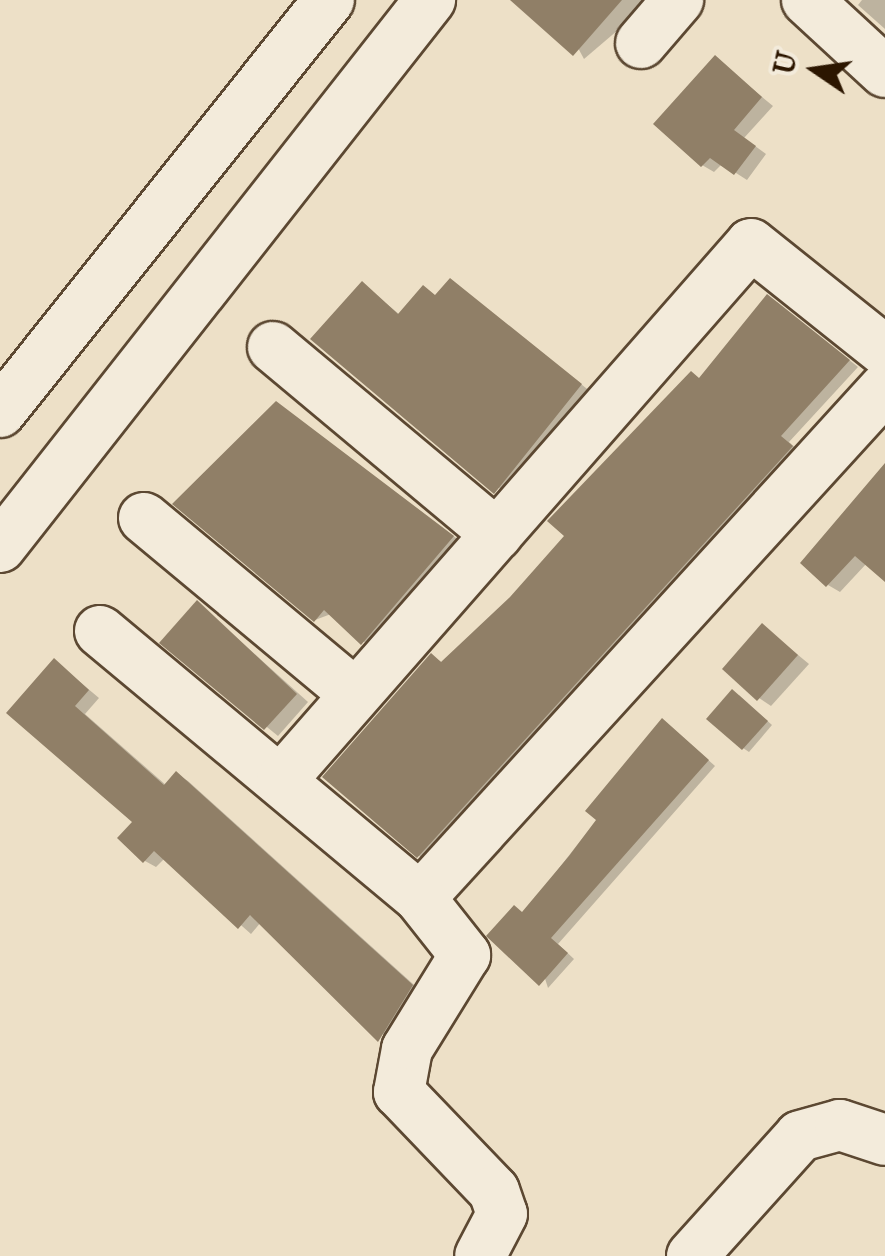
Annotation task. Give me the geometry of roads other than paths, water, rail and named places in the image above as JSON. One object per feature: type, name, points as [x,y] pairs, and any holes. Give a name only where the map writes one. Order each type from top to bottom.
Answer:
[{"type":"street","points":[[0,412],[328,0]]},
{"type":"street","points":[[0,547],[430,0]]},
{"type":"street","points":[[641,44],[678,0]]},
{"type":"street","points":[[806,0],[885,72]]},
{"type":"street","points":[[282,780],[352,691],[497,534],[752,244],[885,350]]},
{"type":"street","points":[[273,348],[497,534]]},
{"type":"street","points":[[420,898],[885,388]]},
{"type":"street","points":[[144,518],[352,691]]},
{"type":"street","points":[[100,630],[420,898],[464,956],[407,1049],[399,1092],[494,1191],[502,1214],[480,1256]]},
{"type":"street","points":[[692,1256],[800,1136],[840,1124],[885,1140]]}]
